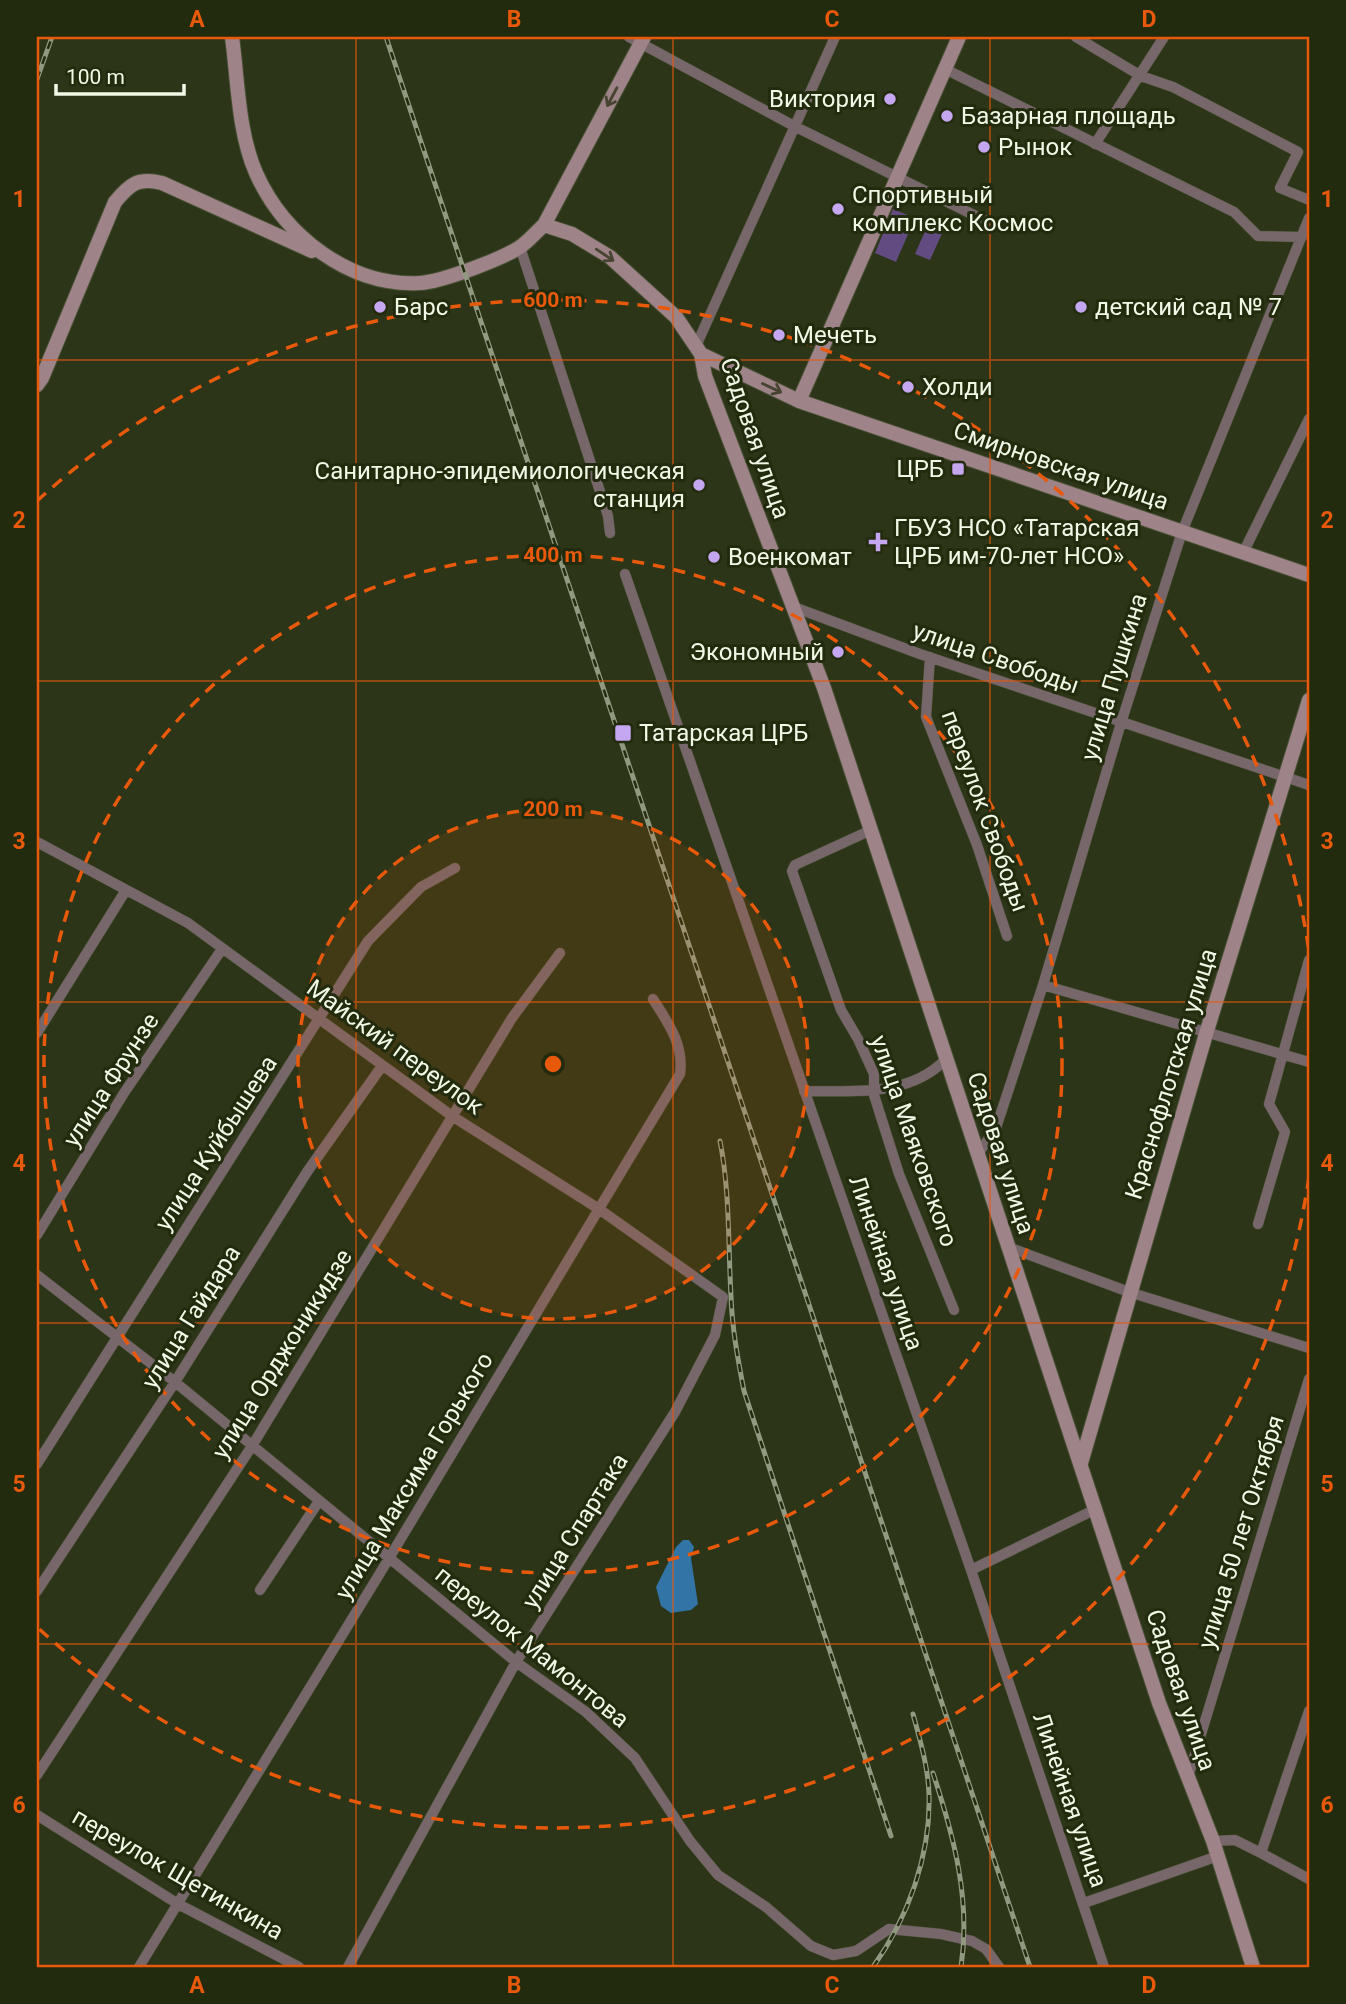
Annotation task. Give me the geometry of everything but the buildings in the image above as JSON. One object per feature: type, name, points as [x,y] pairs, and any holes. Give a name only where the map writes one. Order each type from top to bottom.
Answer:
[{"type":"street","points":[[232,37],[247,142],[256,173],[290,223],[323,256]]},
{"type":"street","points":[[544,225],[572,234],[610,257],[660,301],[698,350],[835,37]]},
{"type":"street","points":[[799,401],[959,37]]},
{"type":"street","points":[[1076,37],[1141,76],[1173,87],[1298,152],[1280,188],[1309,200]]},
{"type":"street","points":[[1096,144],[1164,37]]},
{"type":"street","points":[[37,385],[115,202],[131,183],[145,179],[162,183],[360,272],[402,283],[432,281],[520,247],[544,225],[638,39],[794,126],[990,223]]},
{"type":"street","points":[[945,69],[1234,212],[1258,236],[1302,237]]},
{"type":"street","name":"улица Пушкина","points":[[978,1154],[996,1128],[1043,985],[1121,723],[1182,532],[1309,218]]},
{"type":"street","points":[[520,247],[608,516],[610,533]]},
{"type":"street","name":"Смирновская улица","points":[[698,350],[799,401],[1309,575]]},
{"type":"street","name":"Садовая улица","points":[[698,350],[705,376],[824,688],[1159,1703],[1213,1841],[1253,1967]]},
{"type":"street","points":[[1244,551],[1309,419]]},
{"type":"street","name":"Линейная улица","points":[[625,574],[971,1570],[1104,1967]]},
{"type":"street","name":"улица Свободы","points":[[791,605],[930,657],[1309,785]]},
{"type":"street","name":"переулок Свободы","points":[[930,657],[926,717],[977,845],[1007,936]]},
{"type":"street","name":"Краснофлотская улица","points":[[1081,1463],[1206,1034],[1309,700]]},
{"type":"street","name":"улица Маяковского","points":[[869,831],[795,865],[792,872],[841,1010],[874,1074],[874,1089],[899,1174],[954,1310]]},
{"type":"street","name":"Майский переулок","points":[[37,842],[188,923],[452,1116],[599,1209],[723,1297]]},
{"type":"street","name":"улица Куйбышева","points":[[37,1464],[368,941],[421,887],[456,868]]},
{"type":"street","points":[[37,1033],[126,890]]},
{"type":"street","name":"улица Фрунзе","points":[[37,1235],[124,1093],[222,949]]},
{"type":"street","name":"улица Орджоникидзе","points":[[37,1775],[252,1446],[512,1018],[560,953]]},
{"type":"street","points":[[1258,1224],[1285,1132],[1269,1104],[1309,961]]},
{"type":"street","points":[[1043,985],[1309,1062]]},
{"type":"street","name":"улица Максима Горького","points":[[139,1967],[680,1074],[682,1060],[678,1040],[653,999]]},
{"type":"street","points":[[804,1091],[874,1089],[917,1082],[932,1074],[946,1059]]},
{"type":"street","name":"улица Гайдара","points":[[37,1591],[175,1382],[307,1172],[382,1066]]},
{"type":"street","points":[[1008,1247],[1129,1292],[1309,1348]]},
{"type":"street","name":"переулок Мамонтова","points":[[37,1275],[175,1382],[388,1560],[516,1662],[586,1712],[635,1758],[690,1841],[718,1875],[766,1907],[811,1946],[833,1955],[856,1951],[889,1929],[941,1934],[972,1941],[986,1949],[999,1967]]},
{"type":"street","name":"улица Спартака","points":[[348,1967],[516,1662],[675,1412],[715,1335],[723,1297]]},
{"type":"street","name":"улица 50 лет Октября","points":[[1188,1777],[1309,1379]]},
{"type":"street","points":[[260,1590],[319,1501]]},
{"type":"street","points":[[971,1570],[1096,1508]]},
{"type":"street","points":[[1261,1853],[1309,1711]]},
{"type":"street","name":"переулок Щетинкина","points":[[37,1815],[178,1904],[299,1967]]},
{"type":"street","points":[[1213,1841],[1235,1840],[1309,1879]]},
{"type":"street","points":[[1084,1903],[1218,1856]]},
{"type":"shaded area","points":[[893,209],[915,218],[896,262],[875,253]]},
{"type":"shaded area","points":[[930,220],[945,227],[930,260],[915,254]]},
{"type":"water","points":[[683,1540],[689,1540],[694,1547],[691,1558],[698,1604],[691,1610],[671,1613],[661,1606],[656,1587],[676,1547]]},
{"type":"railway","points":[[37,79],[52,37]]},
{"type":"railway","points":[[386,37],[1030,1967]]},
{"type":"railway","points":[[720,1141],[727,1199],[733,1320],[744,1391],[891,1836]]},
{"type":"railway","points":[[873,1967],[907,1907],[926,1840],[929,1817],[928,1784],[913,1714]]},
{"type":"railway","points":[[933,1773],[959,1869],[964,1917],[961,1967]]},
{"type":"place","name":"Виктория","points":[[890,99]]},
{"type":"place","name":"Базарная площадь","points":[[947,116]]},
{"type":"place","name":"Рынок","points":[[984,147]]},
{"type":"place","name":"Спортивный комплекс Космос","points":[[838,209]]},
{"type":"place","name":"Барс","points":[[380,307]]},
{"type":"place","name":"детский сад № 7","points":[[1081,307]]},
{"type":"place","name":"Мечеть","points":[[779,335]]},
{"type":"place","name":"Холди","points":[[908,387]]},
{"type":"place","name":"ЦРБ","points":[[958,469]]},
{"type":"place","name":"Санитарно-эпидемиологическая станция","points":[[699,485]]},
{"type":"place","name":"ГБУЗ НСО «Татарская ЦРБ им-70-лет НСО»","points":[[878,542]]},
{"type":"place","name":"Военкомат","points":[[714,557]]},
{"type":"place","name":"Экономный","points":[[838,652]]},
{"type":"place","name":"Татарская ЦРБ","points":[[623,733]]}]
